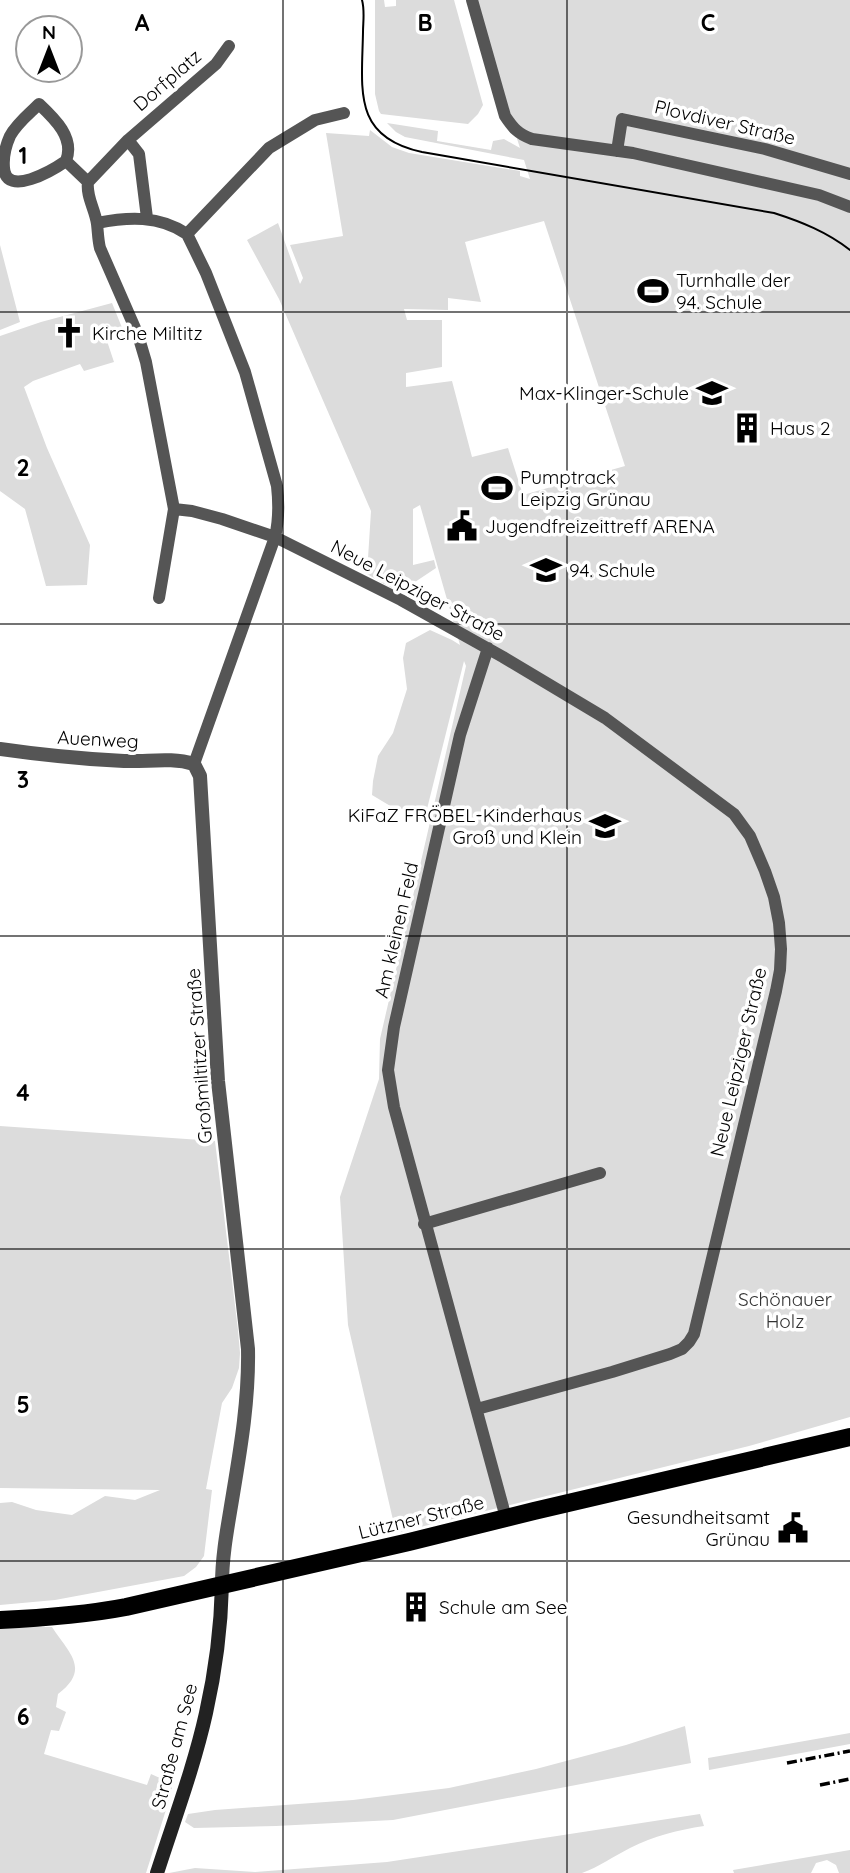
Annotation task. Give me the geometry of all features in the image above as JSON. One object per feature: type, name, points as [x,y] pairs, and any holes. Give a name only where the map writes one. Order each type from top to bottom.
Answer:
[{"type":"main road","name":"Lützner Straße","points":[[0,1620],[90,1614],[409,1542],[850,1437]]},
{"type":"main road","name":"Straße am See","points":[[157,1873],[206,1711],[218,1634],[222,1585]]},
{"type":"street","points":[[472,0],[505,116],[514,131],[532,139],[617,150],[819,195],[850,207]]},
{"type":"street","name":"Dorfplatz","points":[[88,182],[128,140],[216,64],[229,46]]},
{"type":"street","points":[[40,104],[60,126],[68,141],[69,153],[66,161],[24,181],[7,179],[4,171],[10,136],[19,123],[40,104]]},
{"type":"street","points":[[187,234],[269,148],[316,120],[344,113]]},
{"type":"street","name":"Plovdiver Straße","points":[[617,150],[622,119],[765,149],[850,174]]},
{"type":"street","points":[[128,140],[139,154],[147,218]]},
{"type":"street","points":[[66,161],[88,182],[87,191],[97,223],[100,248],[138,335],[146,362],[174,509],[159,598]]},
{"type":"street","points":[[97,223],[147,218],[179,228],[187,234],[206,272],[245,372],[277,486],[279,519],[275,537],[194,764]]},
{"type":"street","name":"Neue Leipziger Straße","points":[[174,509],[222,519],[275,537],[401,600],[605,718],[734,814],[750,836],[774,897],[781,949],[779,970],[696,1328],[689,1342],[681,1349],[643,1363],[477,1409]]},
{"type":"street","name":"Am kleinen Feld","points":[[488,648],[460,735],[394,1027],[388,1070],[394,1107],[506,1518]]},
{"type":"street","name":"Auenweg","points":[[0,749],[72,758],[180,760],[194,764]]},
{"type":"street","name":"Großmiltitzer Straße","points":[[194,764],[200,776],[218,1081],[248,1349],[249,1381],[224,1548],[222,1585]]},
{"type":"street","points":[[425,1224],[600,1172]]},
{"type":"green space","points":[[375,0],[384,0],[385,7],[396,6],[396,0],[454,0],[483,105],[468,124],[381,114],[375,94]]},
{"type":"green space","name":"Schönauer Holz","points":[[472,0],[850,0],[850,1417],[749,1446],[396,1533],[348,1325],[340,1197],[379,1079],[380,1039],[466,666],[464,661],[426,813],[392,807],[372,795],[378,756],[393,733],[407,689],[403,658],[406,643],[430,630],[460,645],[420,505],[413,509],[413,565],[434,560],[436,568],[409,586],[406,582],[398,591],[367,574],[371,511],[279,299],[247,240],[278,223],[300,284],[303,278],[290,245],[343,236],[326,133],[369,136],[370,130],[392,147],[409,153],[520,171],[520,176],[530,179],[524,160],[405,137],[387,123],[438,131],[437,141],[491,150],[493,141],[504,139],[520,148]],"holes":[[[544,221],[625,466],[523,495],[508,448],[472,457],[452,381],[406,387],[406,373],[442,367],[442,320],[407,320],[404,309],[448,310],[448,298],[481,302],[465,242]]]},
{"type":"green space","points":[[0,245],[20,322],[0,330]]},
{"type":"green space","points":[[112,303],[125,335],[107,341],[114,362],[84,371],[80,364],[33,381],[24,387],[47,448],[90,545],[87,585],[46,586],[25,509],[0,491],[0,336]]},
{"type":"green space","points":[[0,1126],[215,1141],[238,1330],[239,1368],[232,1388],[222,1403],[206,1489],[212,1490],[204,1556],[196,1567],[184,1576],[55,1600],[0,1605],[0,1503],[12,1502],[36,1510],[72,1515],[105,1496],[135,1500],[160,1490],[0,1488]]},
{"type":"green space","points":[[0,1627],[52,1627],[74,1661],[73,1677],[58,1694],[56,1707],[66,1712],[59,1731],[51,1730],[44,1754],[147,1785],[151,1774],[171,1783],[171,1794],[146,1873],[0,1873]]},
{"type":"green space","points":[[685,1726],[691,1763],[393,1820],[194,1828],[185,1822],[188,1814],[215,1810],[353,1800],[449,1788],[536,1769]]},
{"type":"green space","points":[[850,1733],[850,1744],[709,1770],[708,1758]]},
{"type":"green space","points":[[700,1814],[704,1826],[648,1840],[582,1873],[169,1873],[195,1868],[255,1872],[387,1862]]},
{"type":"green space","points":[[850,1850],[850,1873],[839,1873],[836,1865],[827,1860],[816,1863],[811,1873],[734,1873],[733,1870]]},
{"type":"tram line","points":[[362,0],[362,73],[366,108],[372,123],[383,135],[399,145],[422,152],[774,213],[814,228],[850,250]]},
{"type":"railway","points":[[787,1763],[850,1751]]},
{"type":"railway","points":[[820,1785],[850,1779]]},
{"type":"place","name":"Turnhalle der 94. Schule","points":[[653,291]]},
{"type":"place","name":"Kirche Miltitz","points":[[69,333]]},
{"type":"place","name":"Max-Klinger-Schule","points":[[712,393]]},
{"type":"place","name":"Haus 2","points":[[747,428]]},
{"type":"place","name":"Pumptrack Leipzig Grünau","points":[[497,488]]},
{"type":"place","name":"Jugendfreizeittreff ARENA","points":[[462,526]]},
{"type":"place","name":"94. Schule","points":[[546,570]]},
{"type":"place","name":"KiFaZ FRÖBEL-Kinderhaus Groß und Klein","points":[[605,826]]},
{"type":"place","name":"Gesundheitsamt Grünau","points":[[793,1528]]},
{"type":"place","name":"Schule am See","points":[[416,1607]]}]
